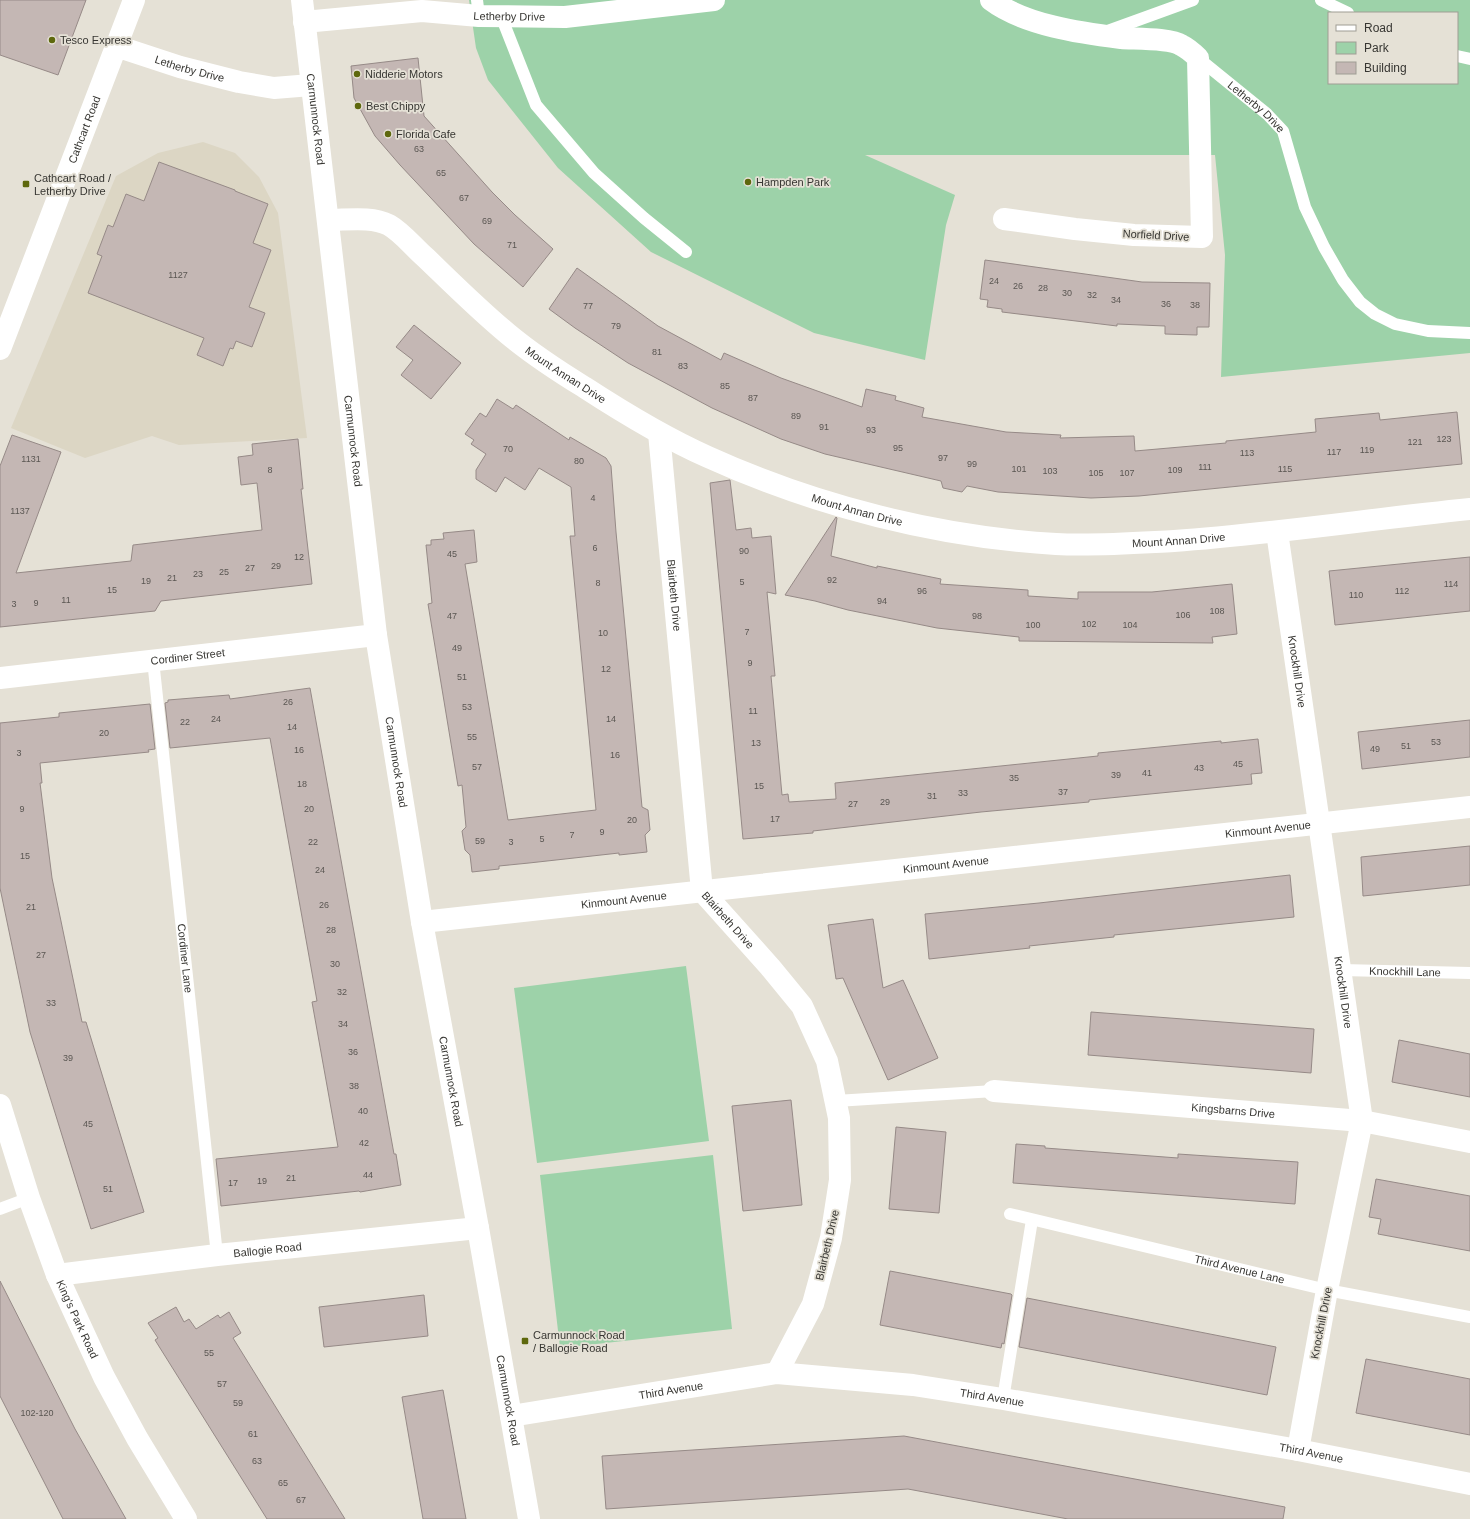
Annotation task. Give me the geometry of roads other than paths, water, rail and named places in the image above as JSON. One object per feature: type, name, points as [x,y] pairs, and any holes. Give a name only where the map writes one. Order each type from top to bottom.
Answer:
[{"type":"street","name":"Cathcart Road","points":[[0,349],[134,0]]},
{"type":"street","name":"Carmunnock Road","points":[[302,0],[376,635],[422,922],[529,1519]]},
{"type":"street","name":"Letherby Drive","points":[[304,22],[422,11],[478,8],[501,16],[564,17],[714,0]]},
{"type":"street","name":"Letherby Drive","points":[[991,0],[999,6],[1029,19],[1098,35],[1158,40],[1180,44],[1198,58]]},
{"type":"street","name":"Letherby Drive","points":[[116,46],[180,67],[239,82],[274,88],[312,85]]},
{"type":"street","name":"Norfield Drive","points":[[1004,219],[1075,229],[1134,235],[1202,237],[1198,58]]},
{"type":"street","name":"Mount Annan Drive","points":[[328,220],[377,220],[393,227],[467,298],[509,335],[551,366],[605,401],[659,433],[709,458],[806,496],[854,510],[916,525],[979,536],[1057,544],[1129,544],[1277,532],[1470,509]]},
{"type":"street","name":"Blairbeth Drive","points":[[659,433],[702,891],[770,967],[802,1006],[827,1061],[839,1118],[840,1180],[831,1238],[813,1304],[777,1373]]},
{"type":"street","name":"Knockhill Drive","points":[[1277,532],[1362,1122],[1327,1290],[1298,1450]]},
{"type":"street","name":"Cordiner Street","points":[[0,678],[376,635]]},
{"type":"street","name":"Kinmount Avenue","points":[[422,922],[1470,807]]},
{"type":"street","name":"Kingsbarns Drive","points":[[994,1091],[1362,1122],[1470,1142]]},
{"type":"street","name":"King's Park Road","points":[[0,1105],[29,1198],[57,1275],[108,1384],[137,1438],[186,1519]]},
{"type":"street","name":"Ballogie Road","points":[[57,1275],[217,1255],[478,1228]]},
{"type":"street","name":"Third Avenue","points":[[511,1416],[777,1373],[913,1385],[1003,1399],[1298,1450],[1470,1484]]},
{"type":"lane","points":[[1098,35],[1193,0]]},
{"type":"lane","points":[[1321,0],[1346,12]]},
{"type":"lane","points":[[501,16],[536,105],[594,173],[644,218],[686,252]]},
{"type":"lane","points":[[1458,56],[1470,60]]},
{"type":"lane","name":"Letherby Drive","points":[[1198,58],[1267,114],[1283,132],[1305,207],[1327,253],[1343,280],[1360,302],[1375,314],[1395,324],[1428,331],[1470,333]]},
{"type":"lane","name":"Cordiner Lane","points":[[153,660],[217,1255]]},
{"type":"lane","name":"Knockhill Lane","points":[[1341,970],[1470,973]]},
{"type":"lane","points":[[836,1101],[994,1091]]},
{"type":"lane","points":[[0,1209],[29,1198]]},
{"type":"lane","name":"Third Avenue Lane","points":[[1010,1214],[1327,1290],[1470,1317]]},
{"type":"lane","points":[[1003,1399],[1032,1220]]},
{"type":"place","name":"Tesco Express","points":[[52,40]]},
{"type":"place","name":"Nidderie Motors","points":[[357,74]]},
{"type":"place","name":"Best Chippy","points":[[358,106]]},
{"type":"place","name":"Florida Cafe","points":[[388,134]]},
{"type":"place","name":"Hampden Park","points":[[748,182]]},
{"type":"place","name":"Cathcart Road / Letherby Drive","points":[[26,184]]},
{"type":"place","name":"Carmunnock Road / Ballogie Road","points":[[525,1341]]}]
